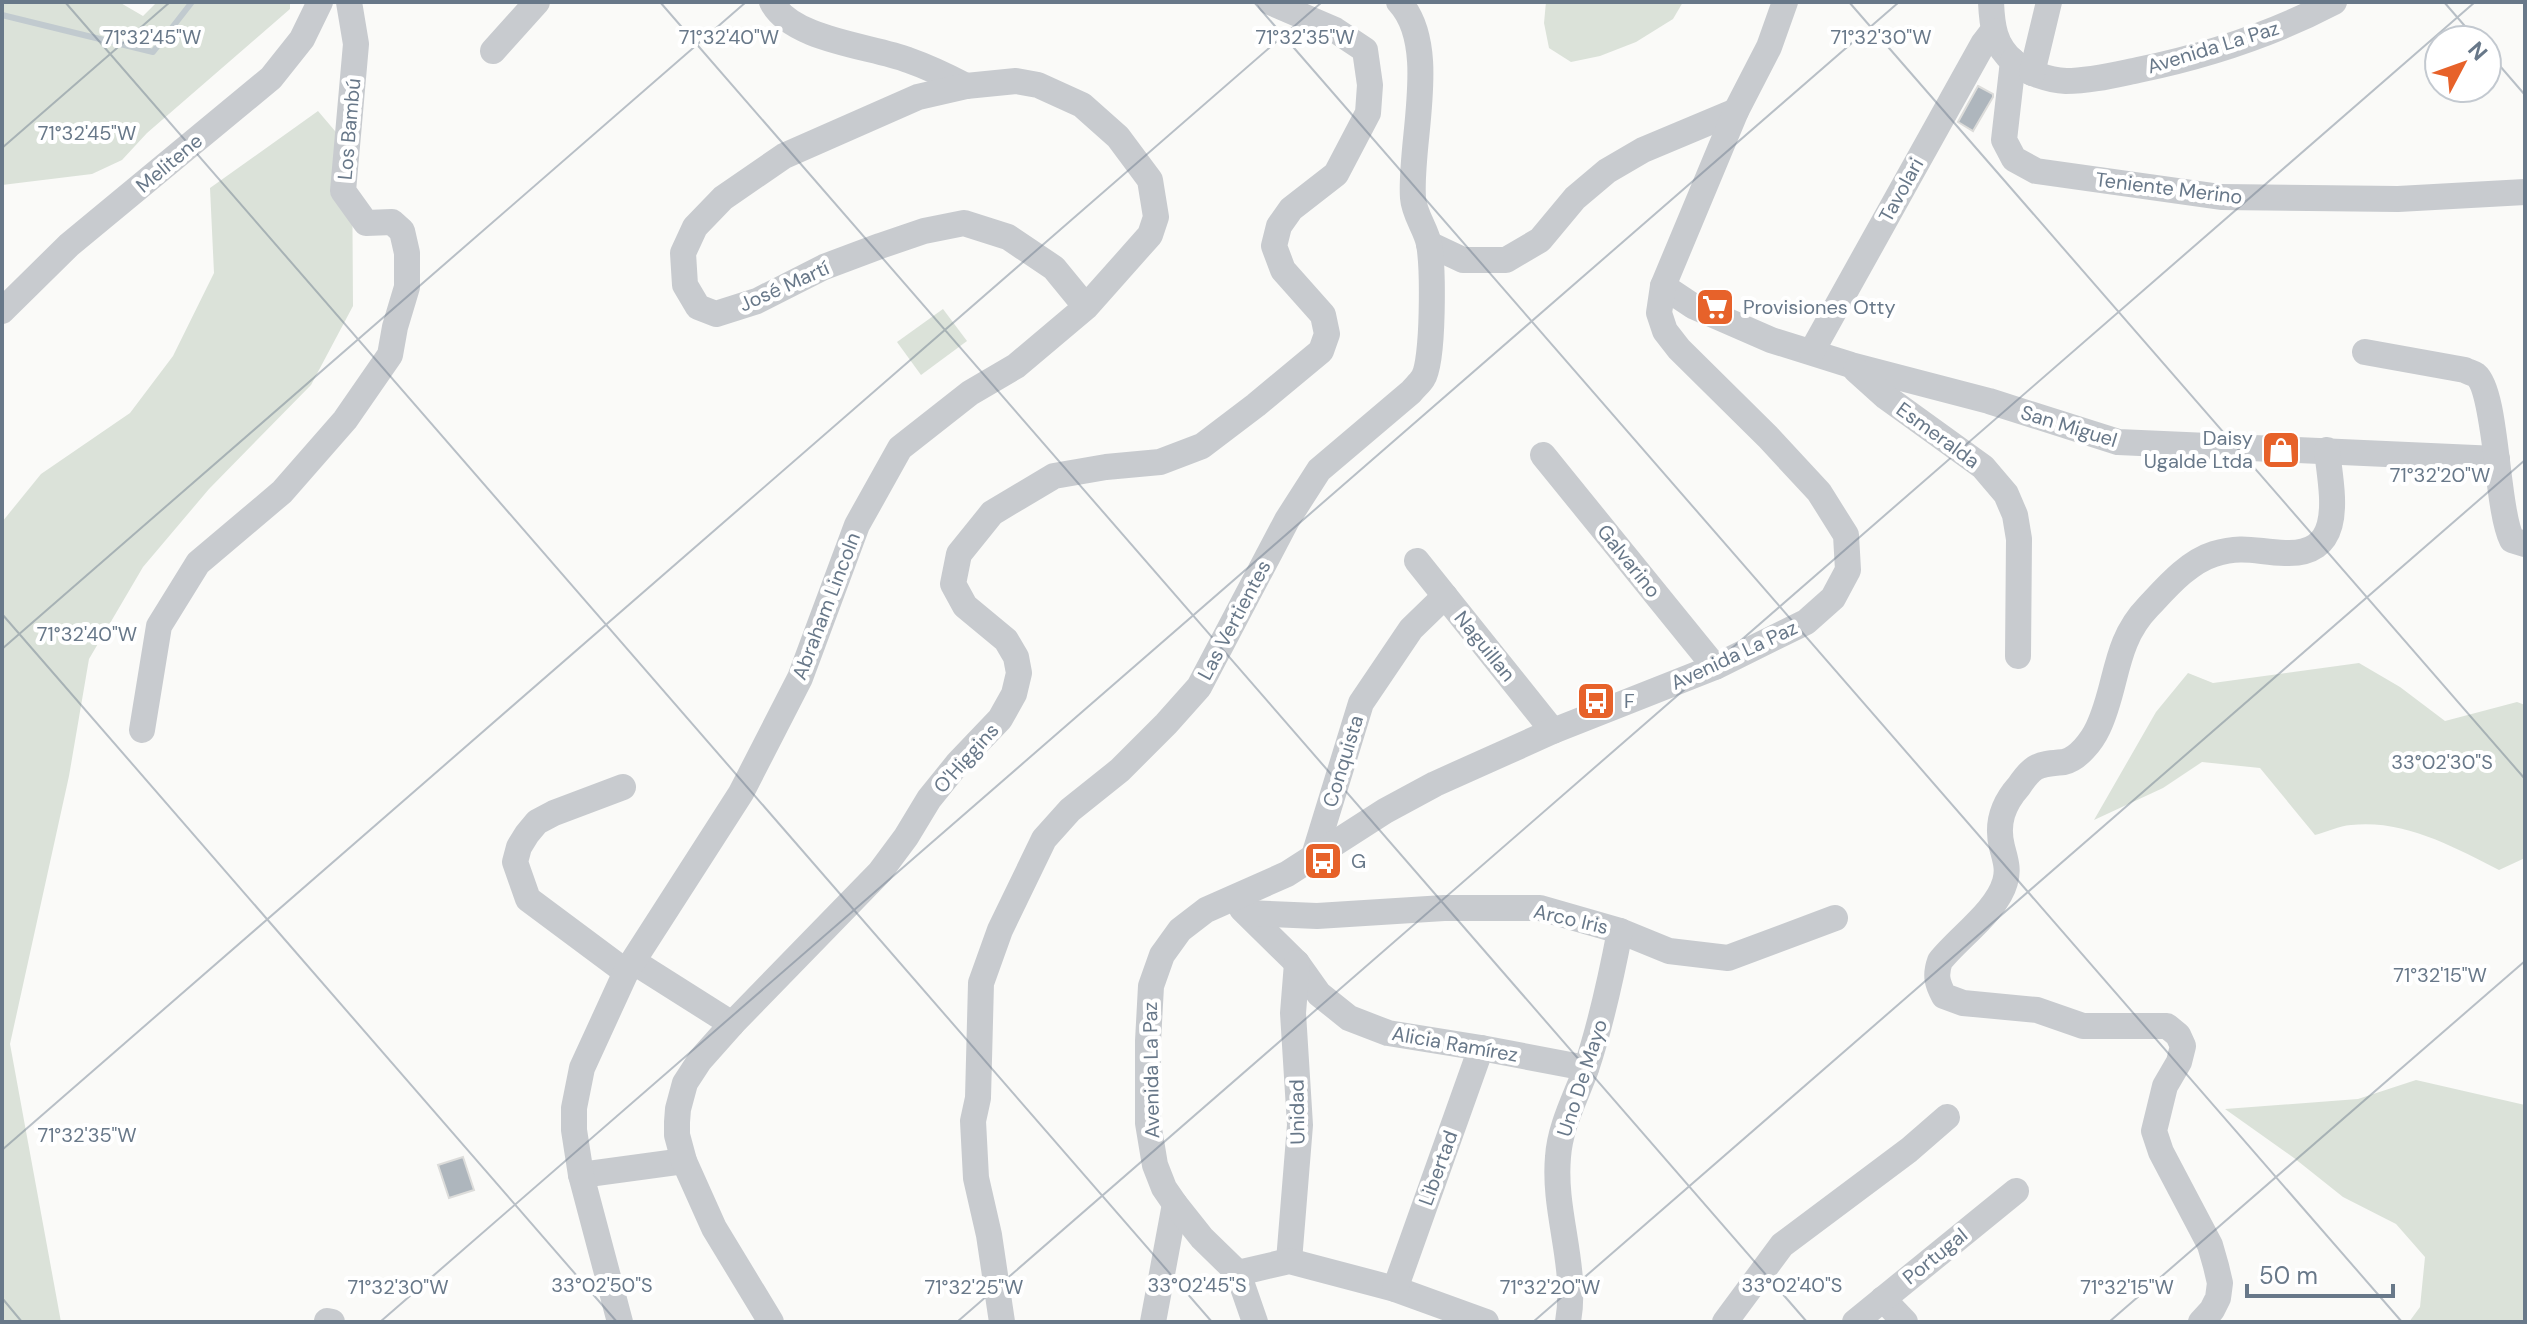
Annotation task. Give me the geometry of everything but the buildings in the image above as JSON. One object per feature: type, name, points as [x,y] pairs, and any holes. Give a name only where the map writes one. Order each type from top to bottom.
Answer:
[{"type":"street","name":"Melitene","points":[[2,311],[69,245],[271,78],[302,39],[320,2]]},
{"type":"street","name":"Los Bambú","points":[[142,730],[159,626],[198,563],[282,492],[345,420],[390,355],[407,287],[407,253],[402,231],[392,222],[366,223],[343,191],[356,44],[349,2]]},
{"type":"street","points":[[493,51],[537,2]]},
{"type":"street","points":[[772,2],[773,7],[786,18],[810,32],[907,59],[966,86]]},
{"type":"street","name":"O'Higgins","points":[[771,1322],[714,1228],[684,1161],[677,1135],[678,1109],[685,1083],[700,1060],[880,872],[929,799],[1000,719],[1014,694],[1019,673],[1016,657],[1006,640],[965,606],[953,584],[959,554],[992,513],[1054,476],[1160,462],[1202,446],[1321,351],[1327,334],[1323,315],[1283,270],[1274,246],[1279,226],[1291,209],[1336,174],[1368,113],[1370,85],[1365,50],[1335,30],[1270,2]]},
{"type":"street","name":"Las Vertientes","points":[[1002,1322],[989,1235],[976,1178],[973,1121],[978,1098],[981,983],[1000,930],[1044,839],[1070,810],[1120,770],[1199,687],[1287,520],[1319,470],[1411,392],[1424,377],[1431,337],[1429,244],[1413,201],[1421,63],[1417,32],[1399,2]]},
{"type":"street","name":"Avenida La Paz","points":[[1238,1273],[1202,1238],[1175,1204],[1164,1188],[1155,1165],[1148,1123],[1151,986],[1162,955],[1180,930],[1206,910],[1239,906],[1410,798],[1553,731],[1715,667],[1806,622],[1833,598],[1848,570],[1846,535],[1819,492],[1679,349],[1665,331],[1659,313],[1663,286],[1736,111],[1769,47],[1785,2]]},
{"type":"street","points":[[1991,2],[1993,31],[1999,44],[2022,67]]},
{"type":"street","name":"Teniente Merino","points":[[2049,2],[2022,67],[2004,140],[2014,159],[2036,171],[2221,197],[2398,199],[2525,192]]},
{"type":"street","name":"Avenida La Paz","points":[[2022,67],[2063,81],[2096,79],[2186,60],[2297,22],[2334,2]]},
{"type":"street","name":"Tavolari","points":[[1812,351],[1993,31]]},
{"type":"street","name":"Abraham Lincoln","points":[[620,1322],[581,1175],[574,1130],[578,1085],[588,1052],[630,967],[741,793],[800,678],[857,525],[900,448],[970,393],[1016,366],[1086,307],[1150,235],[1156,217],[1150,180],[1118,137],[1082,105],[1038,85],[1016,81],[966,86]]},
{"type":"street","name":"José Martí","points":[[966,86],[918,97],[784,156],[723,198],[695,227],[683,253],[685,285],[698,307],[716,314],[757,301],[824,267],[880,246],[924,231],[964,223],[1008,237],[1054,268],[1086,307]]},
{"type":"street","points":[[1429,244],[1463,260],[1506,260],[1540,240],[1575,198],[1607,171],[1643,150],[1736,111]]},
{"type":"street","name":"San Miguel","points":[[1663,286],[1693,306],[1771,340],[1851,365],[1989,401],[2118,442],[2497,459]]},
{"type":"street","points":[[2365,352],[2465,370],[2478,376],[2484,388],[2497,459],[2505,526],[2512,540],[2525,544]]},
{"type":"street","name":"Esmeralda","points":[[1851,365],[1886,397],[1983,467],[2006,494],[2015,515],[2019,539],[2018,656]]},
{"type":"street","points":[[2201,1322],[2218,1298],[2220,1283],[2216,1266],[2210,1245],[2161,1152],[2154,1131],[2165,1086],[2179,1062],[2183,1046],[2178,1035],[2167,1026],[2083,1026],[2037,1010],[1963,1003],[1944,996],[1937,984],[1936,972],[1940,961],[1991,905],[2005,883],[2007,864],[1999,822],[2007,801],[2035,767],[2069,761],[2097,731],[2119,655],[2130,630],[2145,610],[2182,573],[2211,555],[2246,547],[2287,553],[2310,550],[2331,528],[2333,512],[2327,450]]},
{"type":"street","name":"Galvarino","points":[[1543,455],[1715,667]]},
{"type":"street","name":"Naguillan","points":[[1417,561],[1553,731]]},
{"type":"street","name":"Conquista","points":[[1313,859],[1361,703],[1411,629],[1445,596]]},
{"type":"street","points":[[623,787],[537,822],[519,847],[515,862],[528,899],[630,967],[732,1024]]},
{"type":"street","name":"Arco Iris","points":[[1239,906],[1317,916],[1444,908],[1540,908],[1620,931],[1669,951],[1728,958],[1835,918]]},
{"type":"street","name":"Alicia Ramírez","points":[[1239,906],[1297,963],[1319,994],[1349,1018],[1388,1033],[1586,1068]]},
{"type":"street","name":"Uno De Mayo","points":[[1568,1322],[1572,1278],[1559,1190],[1558,1156],[1609,989],[1620,931]]},
{"type":"street","name":"Unidad","points":[[1289,1261],[1300,1125],[1293,1013],[1297,963]]},
{"type":"street","name":"Libertad","points":[[1395,1289],[1481,1048]]},
{"type":"street","points":[[1725,1322],[1782,1245],[1909,1150],[1947,1117]]},
{"type":"street","points":[[581,1175],[684,1161]]},
{"type":"street","name":"Portugal","points":[[1855,1322],[2016,1191]]},
{"type":"street","points":[[1153,1322],[1175,1204]]},
{"type":"street","points":[[1255,1322],[1238,1273],[1289,1261],[1395,1289],[1486,1322]]},
{"type":"street","points":[[1883,1299],[1905,1322]]},
{"type":"shaded area","points":[[2,2],[119,2],[143,16],[157,2],[290,2],[290,9],[147,133],[122,160],[92,174],[2,185]]},
{"type":"shaded area","points":[[1546,2],[1683,2],[1673,19],[1636,42],[1600,56],[1571,62],[1549,48],[1544,23]]},
{"type":"shaded area","points":[[318,111],[352,151],[353,306],[311,385],[209,489],[143,567],[89,659],[69,776],[10,1044],[61,1322],[2,1322],[2,522],[41,474],[130,413],[173,356],[214,273],[210,188]]},
{"type":"shaded area","points":[[943,309],[967,341],[921,375],[897,342]]},
{"type":"shaded area","points":[[2359,663],[2400,687],[2445,721],[2517,702],[2525,705],[2525,858],[2499,870],[2428,837],[2390,826],[2351,825],[2315,835],[2260,768],[2202,762],[2163,788],[2094,820],[2156,712],[2188,673],[2213,683]]},
{"type":"shaded area","points":[[2416,1080],[2525,1105],[2525,1322],[2409,1322],[2420,1307],[2425,1257],[2396,1224],[2343,1197],[2225,1109],[2358,1099]]},
{"type":"waterway","points":[[2,15],[153,52],[192,2]]},
{"type":"place","name":"Provisiones Otty","points":[[1715,307]]},
{"type":"place","name":"Daisy Ugalde Ltda","points":[[2281,450]]},
{"type":"place","name":"F","points":[[1596,701]]},
{"type":"place","name":"G","points":[[1323,861]]}]
